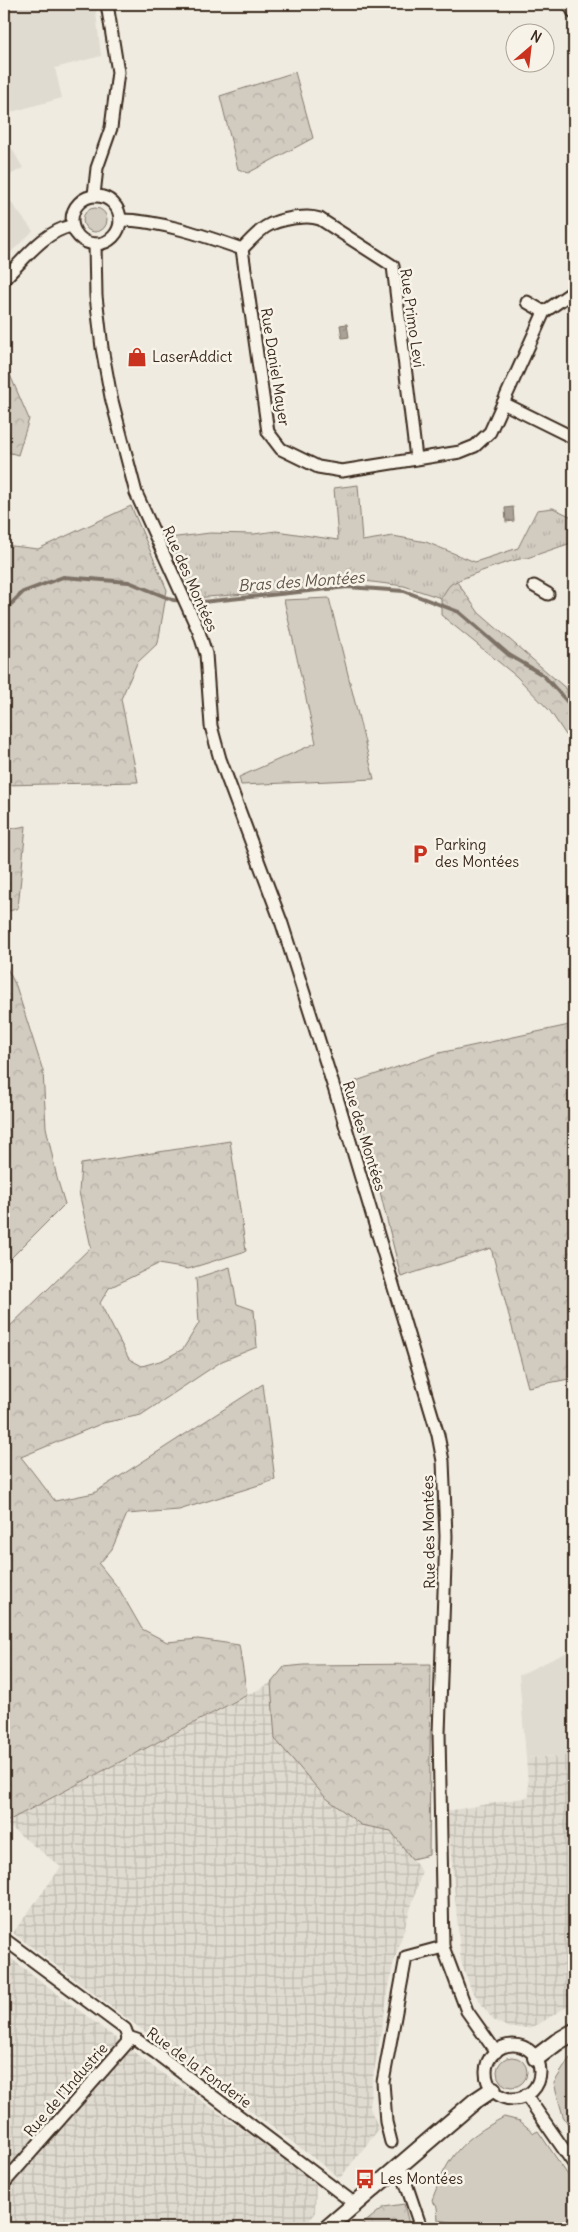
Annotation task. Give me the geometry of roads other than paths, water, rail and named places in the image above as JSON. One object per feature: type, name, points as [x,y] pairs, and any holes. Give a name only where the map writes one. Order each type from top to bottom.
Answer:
[{"type":"main road","points":[[536,2058],[574,2032]]},
{"type":"street","points":[[94,195],[96,168],[111,128],[118,72],[107,4]]},
{"type":"street","points":[[570,4],[574,13]]},
{"type":"street","points":[[94,195],[109,199],[116,205],[120,220],[115,235],[102,244],[95,244],[81,239],[71,226],[72,213],[75,206],[80,201],[94,195]]},
{"type":"street","name":"Rue Primo Levi","points":[[242,249],[276,220],[310,216],[320,219],[393,266],[416,458]]},
{"type":"street","points":[[120,220],[142,220],[218,240],[242,249]]},
{"type":"street","points":[[4,279],[47,236],[71,226]]},
{"type":"street","name":"Rue des Montées","points":[[95,244],[97,302],[102,348],[111,397],[136,493],[182,592],[206,654],[211,726],[220,759],[282,924],[335,1091],[438,1435],[443,1461],[446,1518],[446,1580],[439,1733],[444,1947],[467,2011],[496,2052]]},
{"type":"street","name":"Rue Daniel Mayer","points":[[242,249],[268,432],[281,449],[318,467],[342,471],[460,452],[475,446],[490,432],[544,312]]},
{"type":"street","points":[[527,302],[544,312],[574,291]]},
{"type":"street","points":[[503,403],[574,438]]},
{"type":"street","points":[[534,586],[548,594]]},
{"type":"street","name":"Rue de la Fonderie","points":[[4,1939],[124,2029],[128,2038],[137,2040],[156,2053],[355,2204]]},
{"type":"street","points":[[391,2142],[386,2122],[383,2082],[406,1957],[444,1947]]},
{"type":"street","name":"Rue de l'Industrie","points":[[4,2183],[127,2043],[128,2038]]},
{"type":"street","points":[[508,2046],[517,2046],[530,2051],[536,2058],[540,2072],[538,2081],[533,2090],[526,2095],[509,2098],[492,2089],[487,2077],[487,2068],[496,2052],[508,2046]]},
{"type":"street","points":[[327,2228],[475,2100],[492,2089]]},
{"type":"street","points":[[526,2095],[574,2164]]},
{"type":"street","points":[[402,2164],[421,2228]]},
{"type":"water","points":[[347,324],[349,337],[342,338],[340,325]]},
{"type":"water","points":[[513,507],[514,521],[506,522],[505,508]]},
{"type":"waterway","name":"Bras des Montées","points":[[4,611],[23,592],[63,577],[129,582],[173,600],[202,602],[348,587],[404,591],[459,612],[509,655],[543,675],[574,709]]},
{"type":"place","name":"LaserAddict","points":[[137,357]]},
{"type":"place","name":"Parking des Montées","points":[[420,854]]},
{"type":"place","name":"Les Montées","points":[[365,2179]]}]
